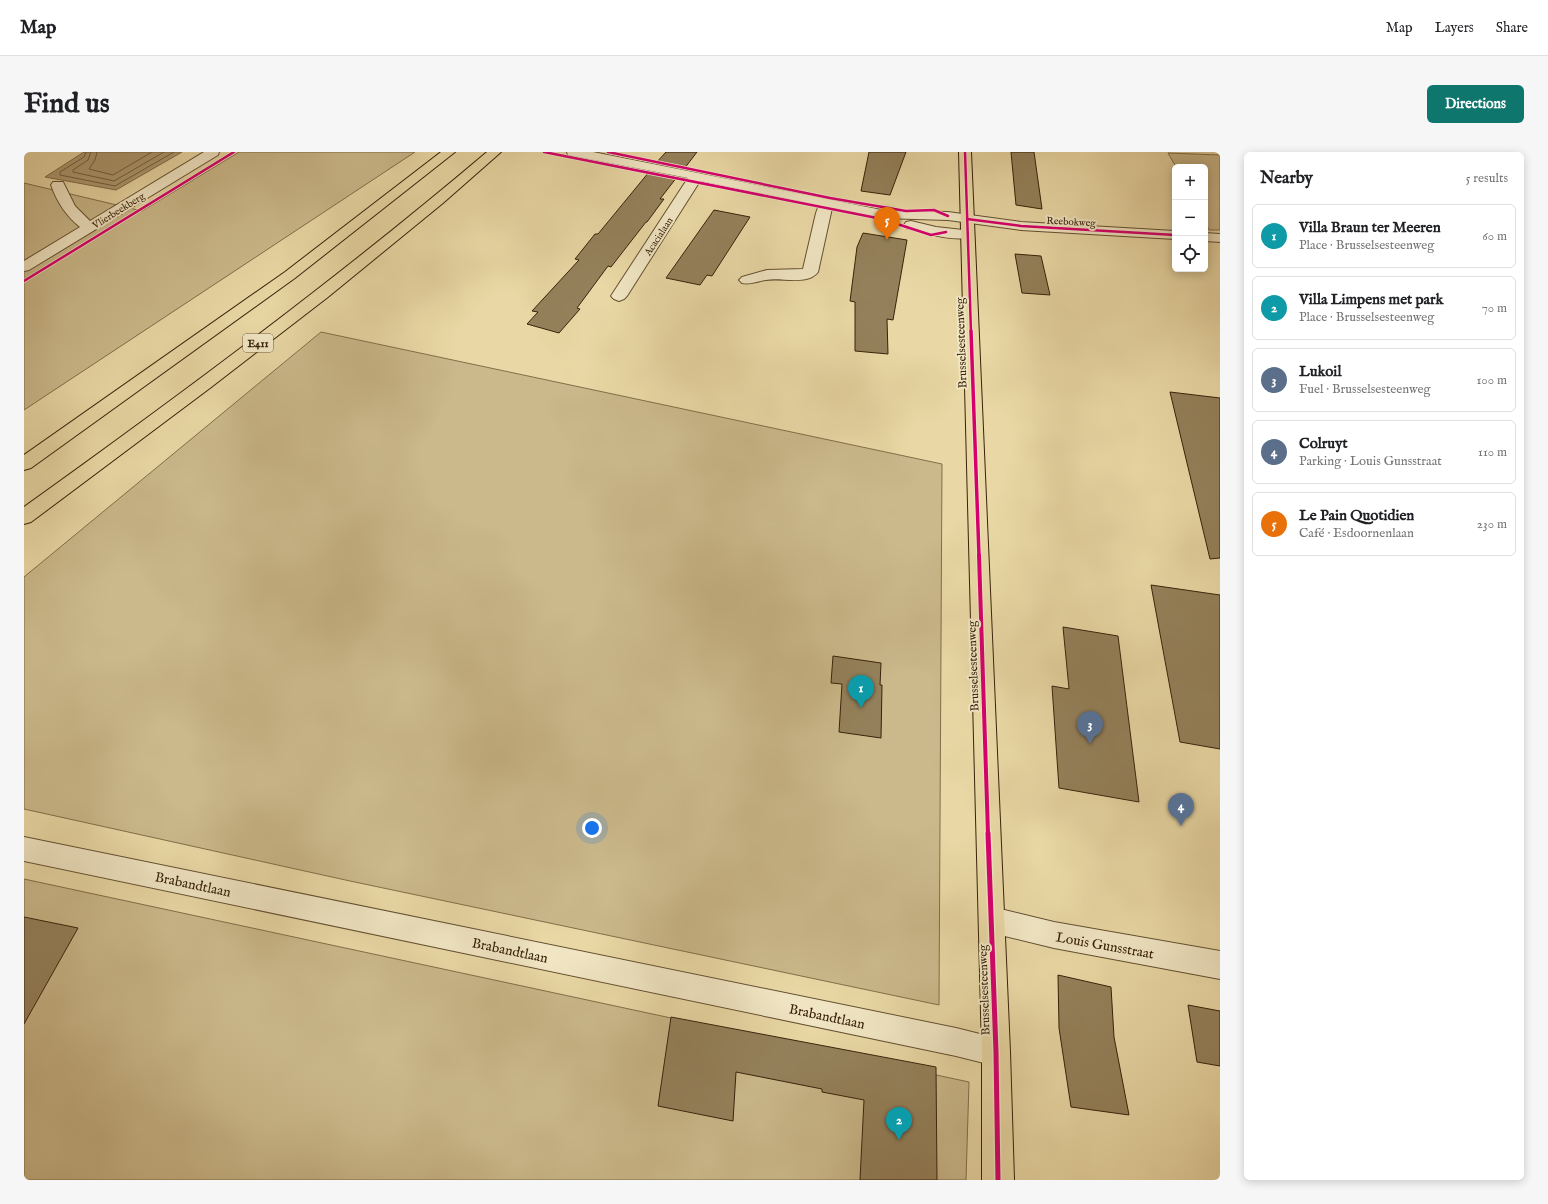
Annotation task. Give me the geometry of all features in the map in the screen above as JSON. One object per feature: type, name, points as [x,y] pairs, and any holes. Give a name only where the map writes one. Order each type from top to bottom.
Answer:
[{"type":"main road","points":[[24,464],[290,275],[449,152]]},
{"type":"main road","name":"Brusselsesteenweg","points":[[965,152],[992,920],[998,1180]]},
{"type":"main road","name":"E411","points":[[24,517],[94,467],[334,286],[491,156]]},
{"type":"street","name":"Vlierbeekberg","points":[[24,267],[213,152]]},
{"type":"street","name":"Reebokweg","points":[[573,152],[882,214],[902,224],[936,231],[967,227],[1021,226],[1172,235]]},
{"type":"street","name":"Acacialaan","points":[[619,296],[696,176]]},
{"type":"street","points":[[58,185],[63,200],[75,217],[90,227]]},
{"type":"street","points":[[747,280],[767,275],[802,275],[810,272],[823,213],[828,204]]},
{"type":"street","points":[[1208,237],[1220,238]]},
{"type":"street","name":"Brabandtlaan","points":[[24,849],[996,1052]]},
{"type":"street","name":"Louis Gunsstraat","points":[[992,920],[1054,936],[1220,965]]},
{"type":"shaded area","points":[[239,152],[415,152],[24,410],[24,183],[142,211]]},
{"type":"shaded area","points":[[1168,153],[1220,155],[1220,230],[1209,230],[1208,228],[1208,164],[1174,164]]},
{"type":"shaded area","points":[[321,332],[942,464],[939,1005],[350,881],[24,809],[24,577]]},
{"type":"shaded area","points":[[24,879],[969,1082],[966,1180],[24,1180]]},
{"type":"water","points":[[84,152],[182,152],[116,190],[45,177]]},
{"type":"building","points":[[666,152],[697,152],[684,169],[656,163]]},
{"type":"building","points":[[869,152],[906,152],[890,195],[861,191]]},
{"type":"building","points":[[1011,152],[1034,152],[1042,209],[1016,205]]},
{"type":"building","points":[[649,172],[677,177],[660,199],[664,199],[647,222],[611,267],[608,266],[577,308],[580,309],[559,333],[527,324],[538,312],[532,311],[579,260],[575,259],[595,234],[598,234]]},
{"type":"building","points":[[714,210],[750,217],[712,276],[707,275],[700,285],[666,278]]},
{"type":"building","points":[[863,233],[907,240],[893,320],[887,319],[888,354],[855,351],[855,302],[850,301],[857,247]]},
{"type":"building","points":[[1015,254],[1041,256],[1050,295],[1022,293]]},
{"type":"building","points":[[1170,392],[1220,398],[1220,558],[1210,559]]},
{"type":"building","points":[[1151,585],[1220,595],[1220,749],[1180,742]]},
{"type":"building","points":[[1063,627],[1118,636],[1139,802],[1059,788],[1052,686],[1069,689]]},
{"type":"building","points":[[833,656],[881,663],[881,738],[839,732],[842,684],[831,683]]},
{"type":"building","points":[[24,917],[78,928],[24,1024]]},
{"type":"building","points":[[1058,975],[1111,987],[1114,1037],[1129,1115],[1071,1107],[1059,1028]]},
{"type":"building","points":[[1188,1005],[1220,1011],[1220,1066],[1197,1062]]},
{"type":"building","points":[[671,1017],[936,1067],[937,1180],[860,1180],[864,1100],[822,1092],[822,1089],[736,1072],[733,1121],[658,1106]]},
{"type":"cycle path","points":[[24,281],[234,152]]},
{"type":"cycle path","points":[[544,152],[882,219],[931,235],[946,232]]},
{"type":"cycle path","points":[[608,152],[830,198],[906,211],[934,210],[948,216]]},
{"type":"cycle path","points":[[965,152],[996,1052],[998,1180]]},
{"type":"cycle path","points":[[967,219],[1021,226],[1172,235]]},
{"type":"place","name":"Le Pain Quotidien","points":[[887,240]]},
{"type":"place","name":"Villa Braun ter Meeren","points":[[861,708]]},
{"type":"place","name":"Lukoil","points":[[1090,744]]},
{"type":"place","name":"Colruyt","points":[[1181,826]]},
{"type":"place","name":"Villa Limpens met park","points":[[899,1140]]}]
